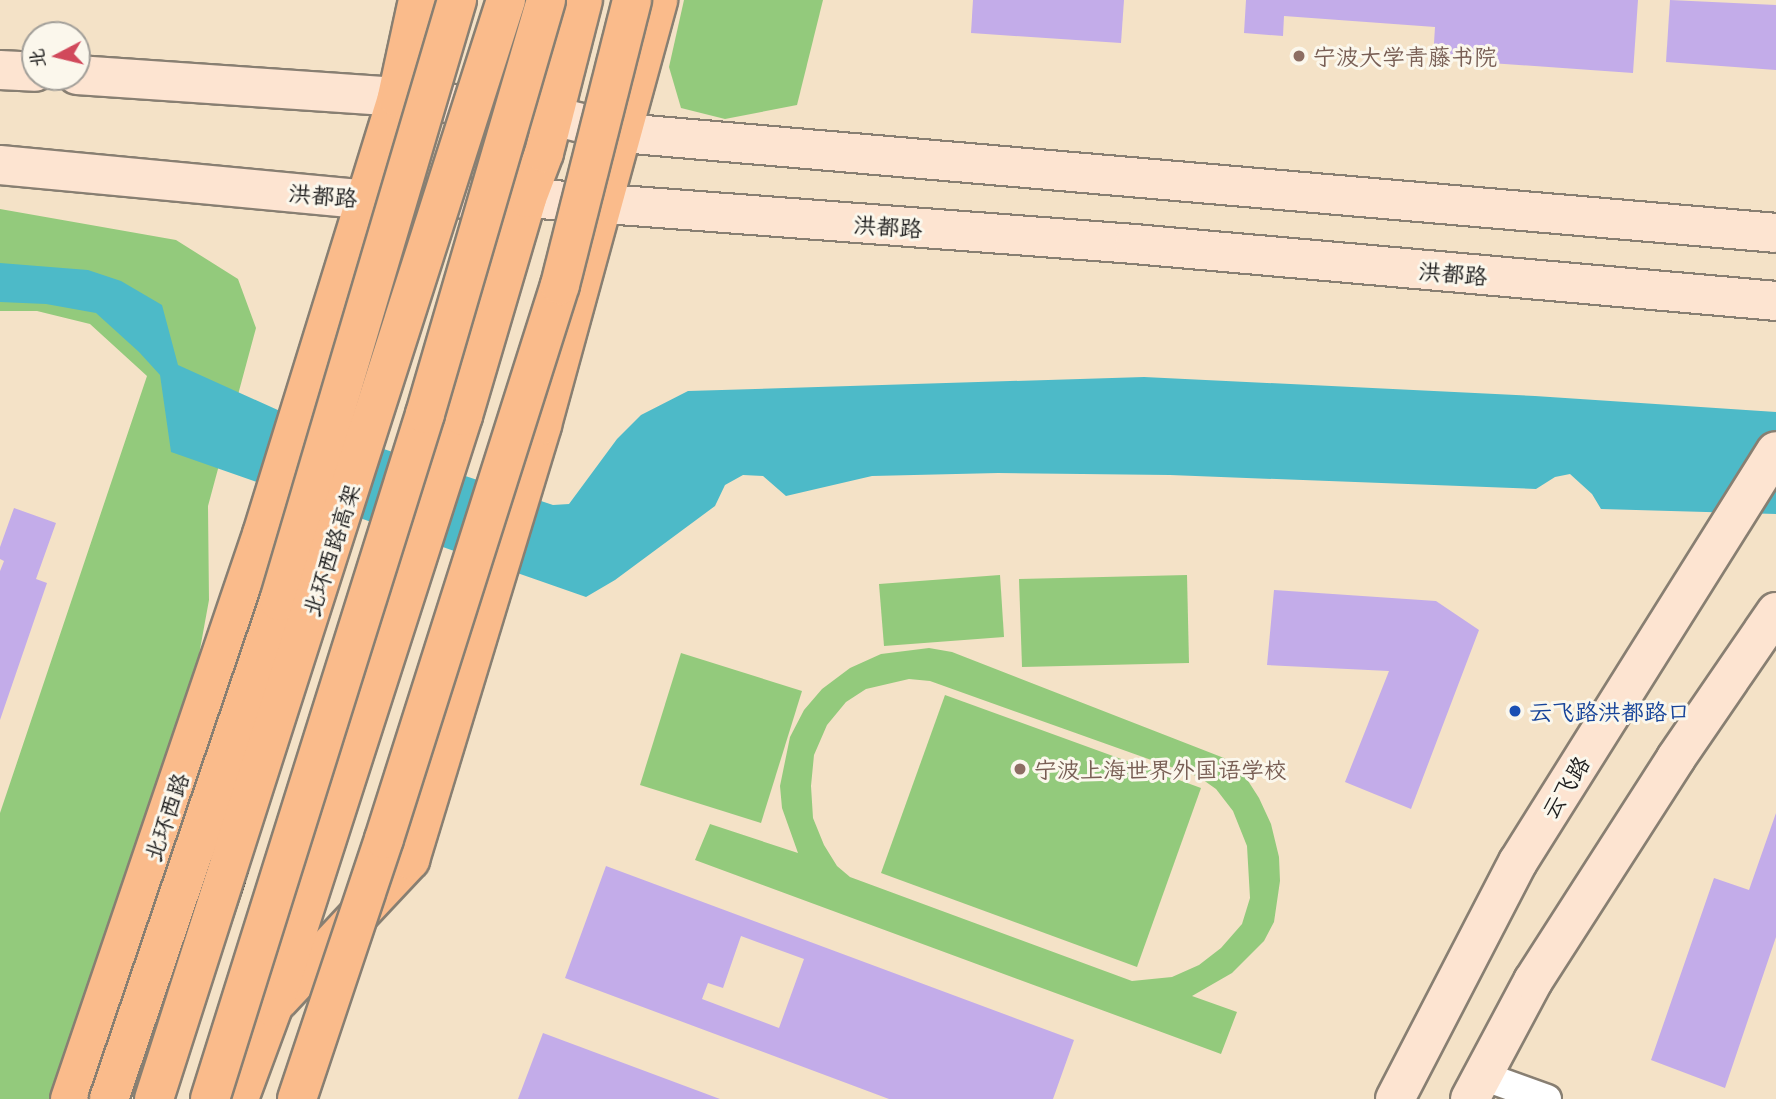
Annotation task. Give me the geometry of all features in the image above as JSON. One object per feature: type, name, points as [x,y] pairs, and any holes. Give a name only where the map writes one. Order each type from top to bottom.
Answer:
[{"type":"main road","name":"北环西路","points":[[70,1099],[262,534],[363,199],[397,97],[418,0]]},
{"type":"main road","points":[[109,1099],[279,601],[457,0]]},
{"type":"main road","name":"北环西路高架","points":[[154,1099],[506,0]]},
{"type":"main road","name":"北环西路高架","points":[[210,1099],[425,414],[546,0]]},
{"type":"main road","points":[[239,1099],[273,1007],[463,416],[527,198],[544,153],[583,0]]},
{"type":"main road","points":[[298,1099],[384,839],[560,285],[632,0]]},
{"type":"main road","points":[[273,1007],[410,860],[542,425],[658,0]]},
{"type":"main road","points":[[0,70],[21,71]]},
{"type":"main road","points":[[91,76],[397,97],[553,116],[622,133],[1776,233]]},
{"type":"main road","name":"洪都路","points":[[0,165],[363,199],[527,198],[1148,245],[1776,301]]},
{"type":"main road","name":"云飞路","points":[[1395,1099],[1518,862],[1776,452]]},
{"type":"main road","points":[[1476,1087],[1533,981],[1676,758],[1776,612]]},
{"type":"street","points":[[1476,1087],[1547,1099]]},
{"type":"green space","points":[[684,0],[823,0],[797,105],[725,119],[681,108],[669,67]]},
{"type":"green space","points":[[0,209],[176,240],[238,279],[256,328],[208,506],[209,600],[190,704],[57,1099],[0,1099],[0,813],[147,376],[90,324],[37,311],[0,311]]},
{"type":"green space","points":[[1000,575],[1004,637],[884,646],[879,584]]},
{"type":"green space","points":[[1187,575],[1189,663],[1022,667],[1019,579]]},
{"type":"green space","points":[[929,648],[952,652],[1224,758],[1243,773],[1271,824],[1279,857],[1280,881],[1274,922],[1264,941],[1232,973],[1192,996],[1237,1012],[1221,1054],[695,860],[710,824],[798,853],[782,808],[780,786],[790,737],[804,710],[822,689],[850,668],[881,654]],"holes":[[[909,679],[930,681],[1199,777],[1216,789],[1233,811],[1247,846],[1250,898],[1242,924],[1221,948],[1199,965],[1172,977],[1132,981],[850,877],[837,866],[824,845],[813,818],[811,786],[814,755],[827,725],[846,702],[866,689]]]},
{"type":"green space","points":[[681,653],[802,691],[761,823],[640,785]]},
{"type":"green space","points":[[945,695],[1201,788],[1137,967],[881,873]]},
{"type":"water","points":[[0,263],[88,270],[121,281],[162,305],[178,365],[311,425],[553,505],[569,504],[617,439],[641,415],[688,391],[1144,377],[1535,396],[1776,412],[1776,514],[1601,509],[1592,494],[1570,474],[1555,477],[1536,489],[1170,475],[998,473],[872,476],[786,496],[763,476],[743,475],[725,485],[715,506],[615,580],[586,597],[171,452],[160,375],[96,313],[46,304],[0,302]]},
{"type":"building","points":[[973,0],[1124,0],[1121,43],[971,33]]},
{"type":"building","points":[[1246,0],[1638,0],[1633,73],[1433,59],[1435,27],[1284,16],[1283,36],[1244,33]]},
{"type":"building","points":[[1670,0],[1776,5],[1776,70],[1666,62]]},
{"type":"building","points":[[14,508],[56,523],[36,579],[47,583],[0,720],[0,571],[4,561],[0,559],[0,547]]},
{"type":"building","points":[[1274,590],[1436,601],[1479,630],[1411,809],[1345,782],[1389,671],[1267,665]]},
{"type":"building","points":[[1776,813],[1776,937],[1725,1088],[1651,1060],[1714,878],[1749,890]]},
{"type":"building","points":[[606,866],[1074,1040],[1053,1099],[889,1099],[565,978]],"holes":[[[741,936],[804,959],[779,1028],[702,999],[708,983],[723,988]]]},
{"type":"building","points":[[543,1033],[720,1099],[518,1099]]},
{"type":"railway","points":[[128,1099],[199,886],[467,0]]},
{"type":"railway","points":[[169,1099],[240,891],[511,0]]},
{"type":"place","name":"宁波大学青藤书院","points":[[1299,56]]},
{"type":"place","name":"云飞路洪都路口","points":[[1515,711]]},
{"type":"place","name":"宁波上海世界外国语学校","points":[[1020,769]]}]
